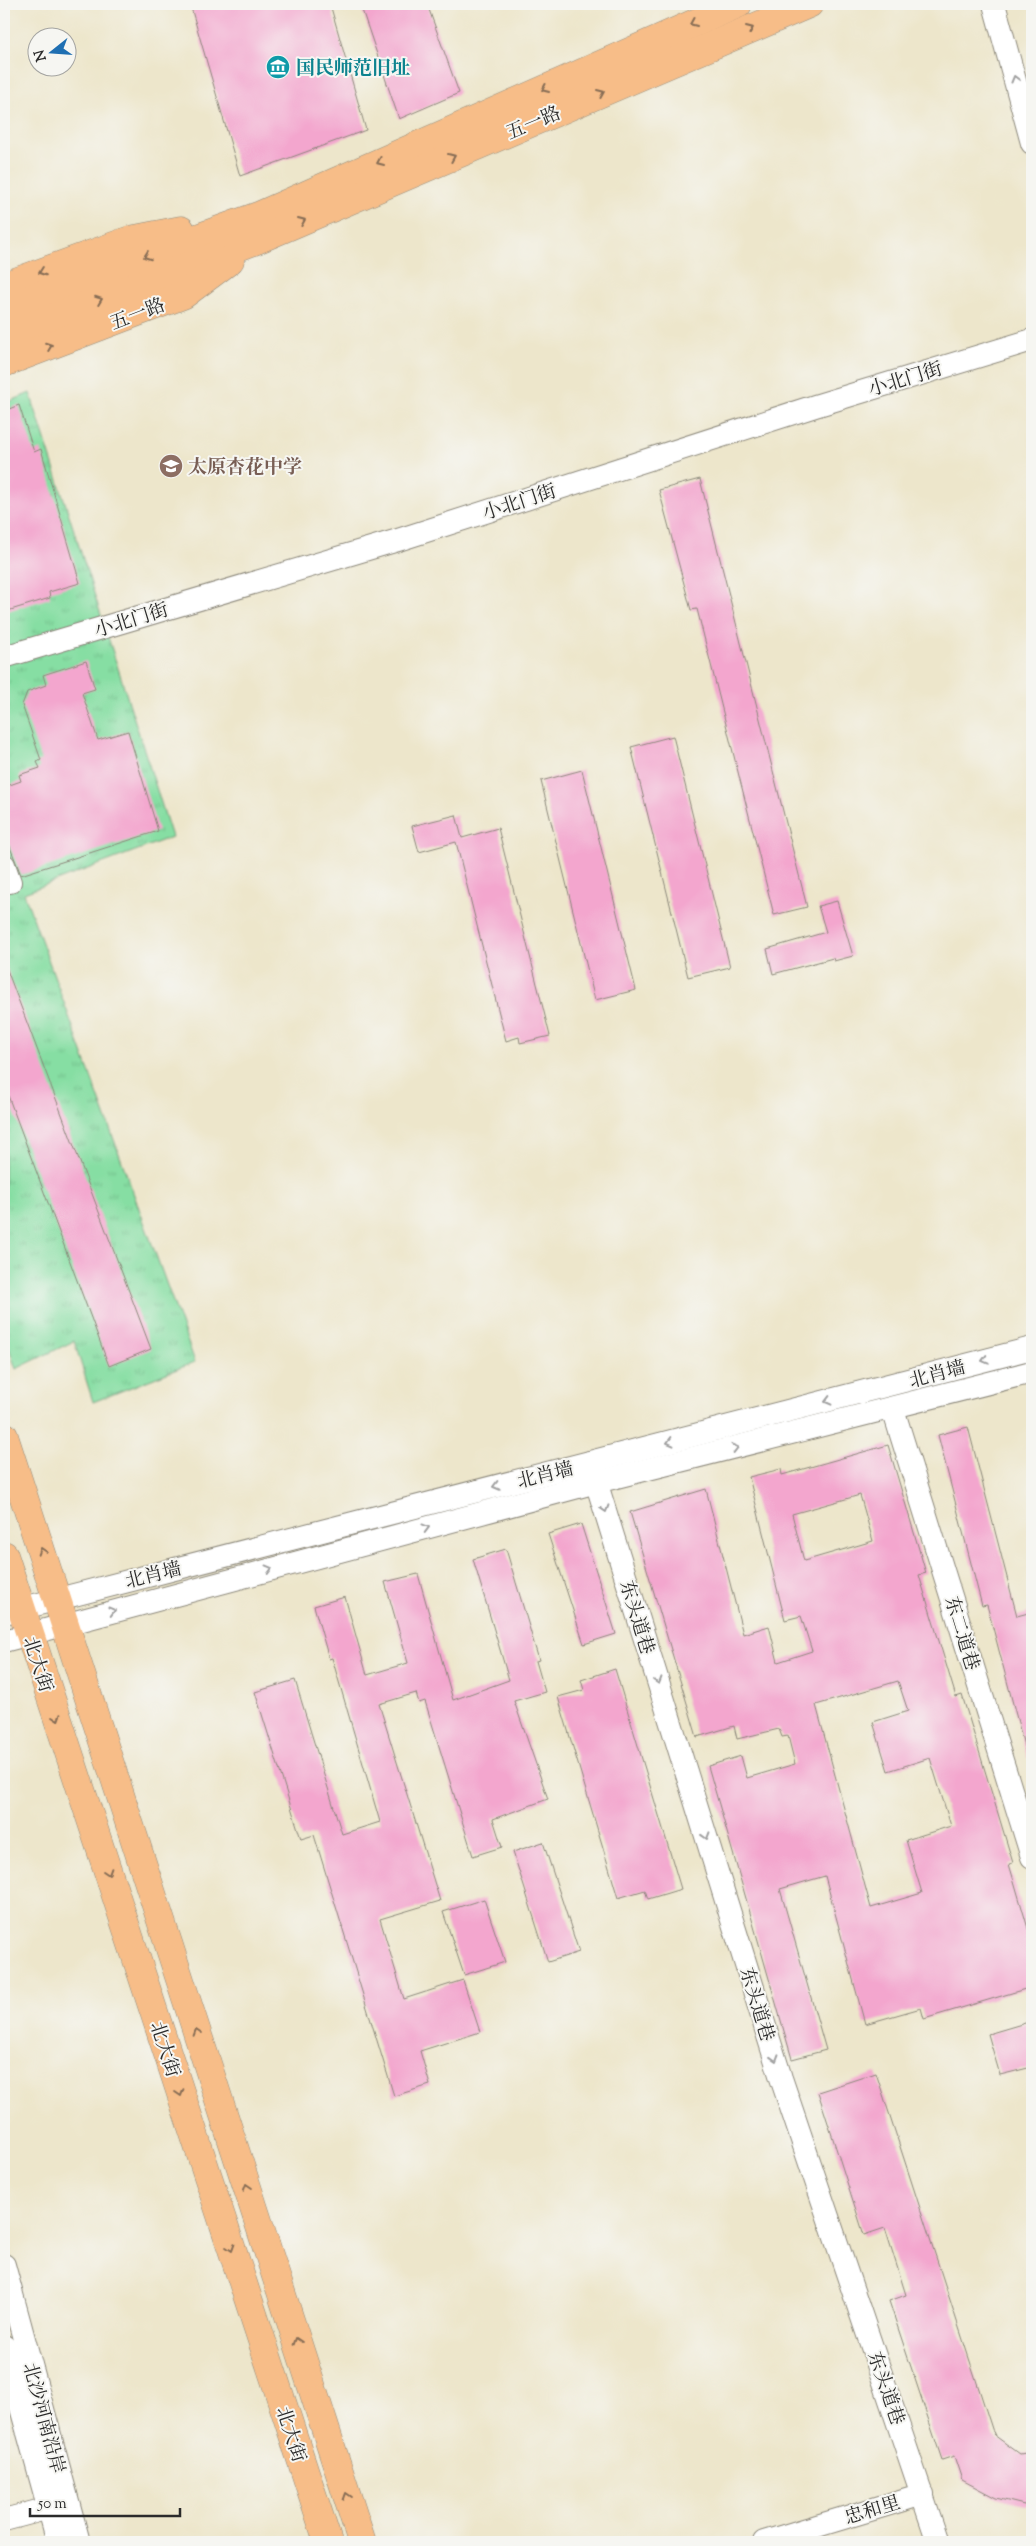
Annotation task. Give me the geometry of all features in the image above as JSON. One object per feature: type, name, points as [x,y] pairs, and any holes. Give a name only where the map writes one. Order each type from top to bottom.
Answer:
[{"type":"main road","name":"五一路","points":[[4,308],[258,228],[738,4]]},
{"type":"main road","name":"五一路","points":[[4,336],[258,228],[809,4]]},
{"type":"main road","name":"五一路","points":[[4,286],[130,240],[258,228]]},
{"type":"main road","name":"五一路","points":[[4,363],[183,295],[258,228]]},
{"type":"main road","points":[[4,1436],[362,2542]]},
{"type":"main road","name":"北大街","points":[[4,1555],[16,1637],[328,2542]]},
{"type":"street","points":[[994,4],[1032,142]]},
{"type":"street","name":"小北门街","points":[[4,657],[398,540],[750,426],[1032,340]]},
{"type":"street","name":"北肖墙","points":[[61,1610],[594,1472],[1032,1348]]},
{"type":"street","points":[[594,1472],[898,1408],[1032,1372]]},
{"type":"street","name":"东二道巷","points":[[898,1408],[1032,1821]]},
{"type":"street","name":"东二道巷","points":[[898,1408],[1032,1857]]},
{"type":"street","name":"东头道巷","points":[[594,1472],[781,2078],[938,2542]]},
{"type":"street","points":[[12,1610],[61,1610]]},
{"type":"street","points":[[16,1637],[61,1610]]},
{"type":"street","name":"北沙河南沿岸","points":[[4,2265],[14,2304],[44,2500],[79,2542]]},
{"type":"street","points":[[14,2304],[19,2402]]},
{"type":"street","name":"北沙河南沿岸","points":[[4,2346],[44,2500],[58,2542]]},
{"type":"street","name":"忠和里","points":[[764,2542],[923,2494]]},
{"type":"street","points":[[4,2504],[44,2500]]},
{"type":"street","points":[[4,2520],[44,2500]]},
{"type":"green space","points":[[30,393],[172,837],[24,893],[195,1362],[93,1402],[74,1341],[16,1369],[4,1333],[4,404]]},
{"type":"building","name":"国民师范旧址","points":[[190,4],[330,4],[366,130],[240,176]]},
{"type":"building","points":[[360,4],[427,4],[459,93],[399,119]]},
{"type":"building","points":[[19,405],[34,452],[41,449],[80,583],[49,592],[50,598],[4,612],[4,411]]},
{"type":"building","points":[[700,479],[807,907],[774,915],[697,609],[691,610],[659,490]]},
{"type":"building","points":[[86,661],[95,689],[82,693],[98,740],[128,731],[158,831],[21,875],[4,832],[4,787],[21,781],[19,775],[40,768],[37,762],[41,760],[22,705],[27,692],[46,685],[43,675]]},
{"type":"building","points":[[673,736],[730,967],[688,977],[631,747]]},
{"type":"building","points":[[582,770],[636,990],[595,1000],[541,781]]},
{"type":"building","points":[[456,815],[462,838],[498,828],[550,1036],[520,1043],[519,1037],[506,1041],[456,842],[419,852],[412,826]]},
{"type":"building","points":[[837,901],[853,956],[834,961],[833,958],[773,974],[767,949],[826,932],[818,906]]},
{"type":"building","points":[[4,962],[151,1349],[109,1366],[4,1085]]},
{"type":"building","points":[[968,1427],[1017,1616],[1032,1612],[1032,1757],[1027,1757],[987,1605],[982,1606],[938,1435]]},
{"type":"building","points":[[888,1445],[926,1573],[919,1575],[956,1697],[962,1695],[1013,1863],[1009,1864],[1032,1942],[1032,1987],[924,2019],[921,2008],[865,2024],[825,1876],[780,1889],[826,2050],[792,2059],[708,1766],[741,1756],[747,1778],[795,1764],[788,1736],[782,1737],[779,1729],[737,1739],[734,1726],[697,1737],[630,1512],[706,1489],[743,1634],[769,1626],[778,1662],[812,1651],[801,1616],[785,1620],[749,1477],[781,1469],[782,1475]],"holes":[[[860,1495],[873,1541],[804,1561],[792,1514]],[[898,1681],[908,1711],[873,1722],[888,1771],[930,1758],[951,1826],[906,1840],[922,1893],[871,1908],[816,1705]]]},
{"type":"building","points":[[581,1524],[616,1634],[584,1644],[548,1534]]},
{"type":"building","points":[[506,1549],[539,1660],[536,1661],[545,1692],[514,1701],[548,1799],[493,1819],[502,1847],[473,1856],[425,1701],[419,1703],[416,1693],[379,1704],[440,1901],[380,1919],[404,1999],[463,1980],[480,2032],[420,2051],[430,2085],[394,2096],[314,1835],[301,1839],[255,1692],[295,1680],[342,1834],[380,1822],[332,1658],[329,1659],[314,1606],[345,1597],[367,1675],[408,1663],[385,1582],[418,1574],[453,1700],[509,1680],[473,1559]]},
{"type":"building","points":[[615,1669],[681,1889],[648,1899],[645,1890],[618,1898],[558,1697],[584,1690],[581,1680]]},
{"type":"building","points":[[543,1842],[579,1952],[548,1962],[513,1852]]},
{"type":"building","points":[[484,1899],[505,1962],[464,1975],[443,1912]]},
{"type":"building","points":[[1032,2021],[1032,2067],[1000,2075],[988,2034]]},
{"type":"building","points":[[876,2073],[994,2435],[1020,2454],[1032,2452],[1032,2503],[1024,2505],[996,2498],[962,2480],[954,2456],[942,2460],[889,2301],[906,2295],[885,2228],[864,2235],[818,2092]]},
{"type":"place","name":"国民师范旧址","points":[[278,67]]},
{"type":"place","name":"太原杏花中学","points":[[171,466]]}]
